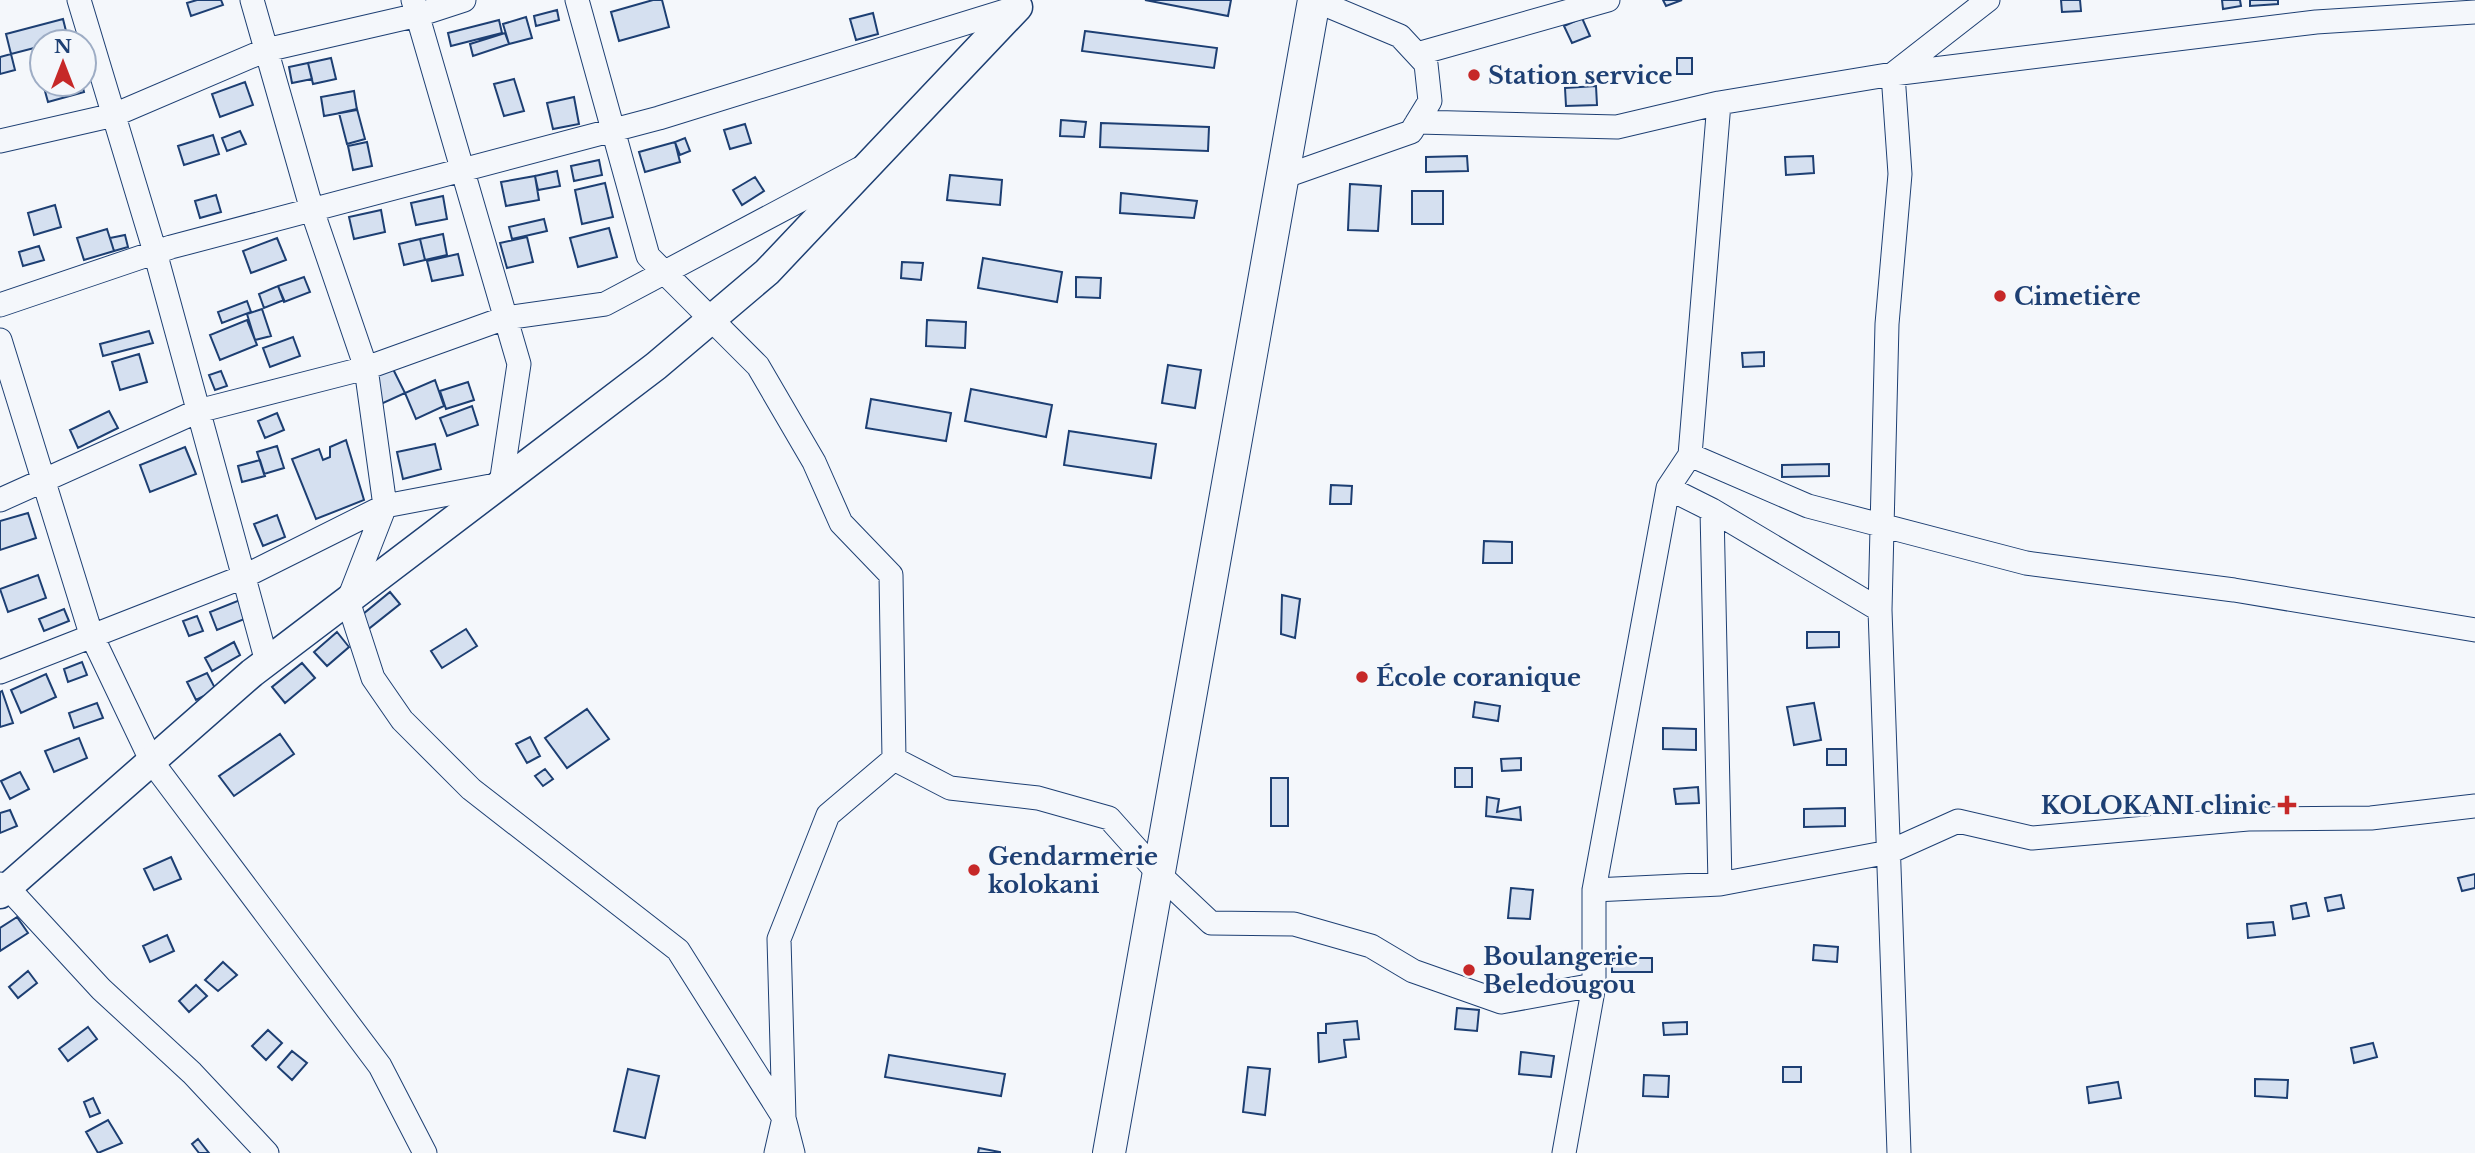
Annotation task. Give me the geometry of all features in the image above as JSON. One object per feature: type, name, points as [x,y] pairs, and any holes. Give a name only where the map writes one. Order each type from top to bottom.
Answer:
[{"type":"highway","points":[[1109,1153],[1314,0]]},
{"type":"main road","points":[[2,888],[267,662],[656,366],[766,272],[874,161],[1019,2]]},
{"type":"street","points":[[79,0],[155,252],[267,662]]},
{"type":"street","points":[[252,0],[312,209],[366,368],[385,506],[348,601],[373,678],[402,720],[471,789],[678,950],[784,1118],[776,1153]]},
{"type":"street","points":[[0,141],[114,115],[266,50],[415,8],[464,0]]},
{"type":"street","points":[[577,0],[616,130],[648,256],[758,366],[814,462],[841,523],[891,575],[894,759]]},
{"type":"street","points":[[1283,177],[1412,132],[1430,101],[1426,64],[1400,36],[1364,10],[1314,0]]},
{"type":"street","points":[[1893,74],[1988,0]]},
{"type":"street","points":[[0,305],[155,252],[616,130],[1019,2]]},
{"type":"street","points":[[1417,54],[1596,2]]},
{"type":"street","points":[[0,672],[90,634],[243,576],[385,506],[501,484],[519,364],[415,8]]},
{"type":"street","points":[[1417,122],[1617,127],[1719,103],[1893,74],[2315,11],[2467,8]]},
{"type":"street","points":[[1893,74],[1900,174],[1887,324],[1880,610],[1899,1153]]},
{"type":"street","points":[[1564,1153],[1594,985],[1594,891],[1668,488],[1690,455],[1719,103]]},
{"type":"street","points":[[0,500],[198,411],[366,368],[505,318],[606,304],[874,161]]},
{"type":"street","points":[[0,340],[90,634],[152,762],[380,1066],[425,1153]]},
{"type":"street","points":[[1690,455],[1808,506],[2026,563],[2234,590],[2475,629]]},
{"type":"street","points":[[1668,488],[1712,510],[1880,610]]},
{"type":"street","points":[[1712,510],[1720,884]]},
{"type":"street","points":[[894,759],[950,788],[1038,798],[1109,818],[1159,874],[1211,922],[1294,924],[1371,946],[1413,971],[1501,1002],[1594,985]]},
{"type":"street","points":[[793,1153],[784,1118],[779,939],[828,815],[894,759]]},
{"type":"street","points":[[1594,891],[1720,884],[1889,852],[1958,821],[2032,838],[2248,819],[2371,818],[2475,806]]},
{"type":"street","points":[[2,888],[101,989],[192,1073],[267,1153]]},
{"type":"building","points":[[197,0],[221,0],[223,5],[191,16],[187,3]]},
{"type":"building","points":[[662,0],[669,27],[619,41],[611,12]]},
{"type":"building","points":[[1145,0],[1231,0],[1228,16]]},
{"type":"building","points":[[1663,0],[1682,0],[1666,6]]},
{"type":"building","points":[[2061,0],[2080,0],[2081,11],[2062,12]]},
{"type":"building","points":[[2222,0],[2240,0],[2241,6],[2223,9]]},
{"type":"building","points":[[2250,0],[2278,0],[2278,4],[2250,6]]},
{"type":"building","points":[[557,10],[559,20],[536,26],[534,16]]},
{"type":"building","points":[[873,13],[878,34],[856,40],[850,19]]},
{"type":"building","points":[[526,17],[532,38],[509,44],[503,24]]},
{"type":"building","points":[[1582,18],[1590,36],[1572,43],[1564,26]]},
{"type":"building","points":[[63,19],[65,28],[29,28]]},
{"type":"building","points":[[499,20],[502,33],[451,46],[448,33]]},
{"type":"building","points":[[28,28],[28,50],[11,54],[6,34]]},
{"type":"building","points":[[1085,31],[1217,48],[1214,68],[1082,51]]},
{"type":"building","points":[[505,33],[509,44],[473,56],[470,44]]},
{"type":"building","points":[[11,54],[15,70],[0,74],[0,57]]},
{"type":"building","points":[[331,58],[336,79],[313,84],[308,63]]},
{"type":"building","points":[[1677,58],[1692,58],[1692,74],[1677,74]]},
{"type":"building","points":[[308,63],[312,79],[292,83],[289,67]]},
{"type":"building","points":[[514,79],[524,111],[504,116],[494,84]]},
{"type":"building","points":[[245,82],[253,105],[220,117],[212,94]]},
{"type":"building","points":[[1596,86],[1597,105],[1566,106],[1565,88]]},
{"type":"building","points":[[354,91],[357,110],[324,116],[321,97]]},
{"type":"building","points":[[574,97],[579,124],[553,129],[547,103]]},
{"type":"building","points":[[47,98],[62,98],[48,102]]},
{"type":"building","points":[[357,109],[365,139],[347,144],[339,113]]},
{"type":"building","points":[[1061,120],[1086,122],[1084,137],[1060,136]]},
{"type":"building","points":[[1101,123],[1209,127],[1208,151],[1100,147]]},
{"type":"building","points":[[745,124],[751,143],[730,149],[724,130]]},
{"type":"building","points":[[240,131],[246,144],[227,151],[222,138]]},
{"type":"building","points":[[213,135],[219,154],[184,165],[178,146]]},
{"type":"building","points":[[685,138],[690,151],[680,155],[675,142]]},
{"type":"building","points":[[367,142],[372,166],[353,170],[348,146]]},
{"type":"building","points":[[675,142],[680,162],[645,172],[639,152]]},
{"type":"building","points":[[1467,156],[1468,171],[1426,172],[1426,157]]},
{"type":"building","points":[[1813,156],[1814,173],[1786,175],[1785,157]]},
{"type":"building","points":[[599,160],[602,175],[574,181],[571,166]]},
{"type":"building","points":[[557,171],[560,186],[538,190],[535,176]]},
{"type":"building","points":[[950,175],[1002,180],[1000,205],[947,200]]},
{"type":"building","points":[[535,176],[539,200],[506,206],[501,182]]},
{"type":"building","points":[[755,177],[764,191],[742,205],[733,190]]},
{"type":"building","points":[[605,183],[613,217],[582,224],[575,190]]},
{"type":"building","points":[[1350,184],[1381,186],[1378,231],[1348,230]]},
{"type":"building","points":[[1412,191],[1443,191],[1443,224],[1412,224]]},
{"type":"building","points":[[1121,193],[1197,201],[1194,218],[1120,213]]},
{"type":"building","points":[[216,195],[221,212],[200,218],[195,201]]},
{"type":"building","points":[[443,196],[447,219],[416,225],[411,203]]},
{"type":"building","points":[[55,205],[61,227],[34,235],[28,213]]},
{"type":"building","points":[[381,210],[385,232],[354,239],[349,217]]},
{"type":"building","points":[[544,219],[547,231],[512,239],[509,227]]},
{"type":"building","points":[[609,228],[617,257],[578,267],[570,238]]},
{"type":"building","points":[[107,229],[114,251],[84,260],[77,238]]},
{"type":"building","points":[[443,234],[447,255],[425,260],[420,239]]},
{"type":"building","points":[[125,235],[128,247],[114,251],[110,238]]},
{"type":"building","points":[[527,237],[533,262],[507,268],[500,243]]},
{"type":"building","points":[[277,238],[286,260],[251,273],[243,251]]},
{"type":"building","points":[[420,239],[425,260],[404,265],[399,244]]},
{"type":"building","points":[[39,246],[44,260],[23,266],[19,252]]},
{"type":"building","points":[[458,254],[463,275],[432,281],[427,261]]},
{"type":"building","points":[[983,258],[1062,272],[1057,302],[978,288]]},
{"type":"building","points":[[902,262],[923,263],[921,280],[901,278]]},
{"type":"building","points":[[304,277],[310,292],[284,302],[278,286]]},
{"type":"building","points":[[1076,277],[1101,278],[1100,298],[1076,297]]},
{"type":"building","points":[[278,286],[284,300],[264,308],[259,294]]},
{"type":"building","points":[[247,301],[251,312],[222,323],[218,312]]},
{"type":"building","points":[[262,309],[271,336],[255,340],[247,314]]},
{"type":"building","points":[[247,320],[257,345],[220,360],[210,335]]},
{"type":"building","points":[[927,320],[966,322],[965,348],[926,346]]},
{"type":"building","points":[[149,331],[153,343],[103,356],[100,344]]},
{"type":"building","points":[[293,337],[300,356],[270,367],[263,348]]},
{"type":"building","points":[[1764,352],[1764,366],[1743,367],[1742,353]]},
{"type":"building","points":[[139,354],[147,382],[120,390],[112,362]]},
{"type":"building","points":[[1168,365],[1201,370],[1195,408],[1162,403]]},
{"type":"building","points":[[392,367],[405,393],[381,404],[369,377]]},
{"type":"building","points":[[221,371],[227,386],[215,390],[209,375]]},
{"type":"building","points":[[435,380],[444,406],[416,419],[405,393]]},
{"type":"building","points":[[468,382],[474,400],[446,409],[440,391]]},
{"type":"building","points":[[971,389],[1052,405],[1046,437],[965,421]]},
{"type":"building","points":[[871,399],[951,413],[946,441],[866,428]]},
{"type":"building","points":[[472,406],[478,425],[447,436],[440,418]]},
{"type":"building","points":[[109,411],[118,428],[78,448],[70,430]]},
{"type":"building","points":[[277,413],[284,430],[265,438],[258,421]]},
{"type":"building","points":[[1069,431],[1156,444],[1151,478],[1064,465]]},
{"type":"building","points":[[346,440],[364,500],[316,519],[292,459],[319,449],[323,460],[330,457],[330,447]]},
{"type":"building","points":[[435,444],[441,469],[403,479],[397,452]]},
{"type":"building","points":[[277,446],[284,468],[264,474],[257,452]]},
{"type":"building","points":[[185,447],[196,474],[150,492],[140,465]]},
{"type":"building","points":[[260,460],[265,476],[242,482],[238,466]]},
{"type":"building","points":[[1829,464],[1829,476],[1782,477],[1782,465]]},
{"type":"building","points":[[1331,485],[1352,486],[1351,504],[1330,504]]},
{"type":"building","points":[[28,513],[36,538],[0,550],[0,521]]},
{"type":"building","points":[[277,515],[285,537],[263,546],[254,524]]},
{"type":"building","points":[[1484,541],[1512,542],[1512,563],[1483,563]]},
{"type":"building","points":[[38,575],[46,598],[8,612],[0,589]]},
{"type":"building","points":[[390,592],[400,604],[366,631],[357,619]]},
{"type":"building","points":[[1282,595],[1300,599],[1295,638],[1281,634]]},
{"type":"building","points":[[240,600],[247,618],[217,630],[210,612]]},
{"type":"building","points":[[64,609],[69,621],[44,631],[39,619]]},
{"type":"building","points":[[197,616],[203,631],[189,636],[183,621]]},
{"type":"building","points":[[466,629],[477,646],[442,668],[431,651]]},
{"type":"building","points":[[337,632],[349,647],[327,666],[314,652]]},
{"type":"building","points":[[1807,632],[1839,632],[1839,647],[1807,648]]},
{"type":"building","points":[[234,642],[240,655],[212,671],[205,658]]},
{"type":"building","points":[[82,662],[87,675],[68,682],[64,669]]},
{"type":"building","points":[[302,663],[315,678],[285,703],[272,687]]},
{"type":"building","points":[[207,673],[216,690],[196,700],[187,682]]},
{"type":"building","points":[[46,674],[56,697],[21,713],[11,690]]},
{"type":"building","points":[[2,691],[13,723],[0,727],[0,692]]},
{"type":"building","points":[[1475,702],[1500,706],[1498,721],[1473,717]]},
{"type":"building","points":[[97,703],[103,718],[74,728],[69,713]]},
{"type":"building","points":[[1814,703],[1821,740],[1794,745],[1787,707]]},
{"type":"building","points":[[587,709],[609,739],[567,768],[545,738]]},
{"type":"building","points":[[1663,728],[1696,729],[1696,750],[1663,749]]},
{"type":"building","points":[[280,734],[294,754],[234,796],[219,776]]},
{"type":"building","points":[[530,737],[540,756],[527,763],[516,744]]},
{"type":"building","points":[[79,738],[87,758],[54,772],[45,751]]},
{"type":"building","points":[[1827,749],[1846,749],[1846,765],[1827,765]]},
{"type":"building","points":[[1521,758],[1521,770],[1502,771],[1501,759]]},
{"type":"building","points":[[1455,768],[1472,768],[1472,787],[1455,787]]},
{"type":"building","points":[[545,769],[553,779],[543,786],[535,776]]},
{"type":"building","points":[[20,772],[29,789],[10,799],[1,781]]},
{"type":"building","points":[[1271,778],[1288,778],[1288,826],[1271,826]]},
{"type":"building","points":[[1698,787],[1699,803],[1676,804],[1674,789]]},
{"type":"building","points":[[1487,797],[1499,799],[1497,812],[1520,807],[1521,820],[1486,816]]},
{"type":"building","points":[[1845,808],[1845,826],[1804,827],[1804,809]]},
{"type":"building","points":[[10,810],[17,826],[0,833],[0,813]]},
{"type":"building","points":[[171,857],[181,879],[154,890],[144,869]]},
{"type":"building","points":[[2475,874],[2475,888],[2462,891],[2458,878]]},
{"type":"building","points":[[1511,888],[1533,890],[1530,919],[1508,918]]},
{"type":"building","points":[[2341,895],[2344,908],[2328,911],[2325,898]]},
{"type":"building","points":[[2306,903],[2309,916],[2293,919],[2291,906]]},
{"type":"building","points":[[17,917],[28,933],[0,951],[0,928]]},
{"type":"building","points":[[2273,922],[2275,935],[2248,938],[2247,924]]},
{"type":"building","points":[[167,935],[174,951],[150,962],[143,946]]},
{"type":"building","points":[[1814,945],[1838,947],[1837,962],[1813,960]]},
{"type":"building","points":[[1612,958],[1652,958],[1652,972],[1612,972]]},
{"type":"building","points":[[223,962],[237,975],[218,991],[205,980]]},
{"type":"building","points":[[28,971],[37,983],[18,998],[9,987]]},
{"type":"building","points":[[196,985],[207,996],[189,1012],[179,1001]]},
{"type":"building","points":[[1457,1008],[1479,1010],[1477,1031],[1455,1029]]},
{"type":"building","points":[[1357,1021],[1359,1039],[1344,1040],[1346,1057],[1319,1062],[1318,1033],[1326,1033],[1326,1024]]},
{"type":"building","points":[[1687,1022],[1687,1034],[1664,1035],[1663,1023]]},
{"type":"building","points":[[88,1027],[97,1039],[68,1061],[59,1049]]},
{"type":"building","points":[[268,1030],[282,1043],[266,1060],[252,1046]]},
{"type":"building","points":[[2373,1043],[2377,1057],[2354,1063],[2351,1048]]},
{"type":"building","points":[[292,1051],[307,1063],[292,1080],[278,1067]]},
{"type":"building","points":[[1521,1052],[1554,1056],[1551,1077],[1519,1074]]},
{"type":"building","points":[[889,1055],[1005,1074],[1001,1096],[885,1077]]},
{"type":"building","points":[[1248,1067],[1270,1069],[1265,1115],[1243,1112]]},
{"type":"building","points":[[1783,1067],[1801,1067],[1801,1082],[1783,1082]]},
{"type":"building","points":[[628,1069],[659,1076],[645,1138],[614,1131]]},
{"type":"building","points":[[1644,1075],[1669,1076],[1668,1097],[1643,1096]]},
{"type":"building","points":[[2255,1079],[2288,1080],[2287,1098],[2255,1096]]},
{"type":"building","points":[[2118,1082],[2121,1098],[2089,1103],[2087,1087]]},
{"type":"building","points":[[93,1098],[100,1113],[90,1117],[84,1102]]},
{"type":"building","points":[[108,1120],[122,1143],[98,1153],[86,1132]]},
{"type":"building","points":[[198,1139],[209,1153],[199,1153],[192,1144]]},
{"type":"building","points":[[979,1148],[1000,1152],[1000,1153],[978,1153]]},
{"type":"place","name":"Station service","points":[[1474,75]]},
{"type":"place","name":"Cimetière","points":[[2000,296]]},
{"type":"place","name":"École coranique","points":[[1362,677]]},
{"type":"place","name":"KOLOKANI clinic","points":[[2287,805]]},
{"type":"place","name":"Gendarmerie kolokani","points":[[974,870]]},
{"type":"place","name":"Boulangerie Beledougou","points":[[1469,970]]}]
